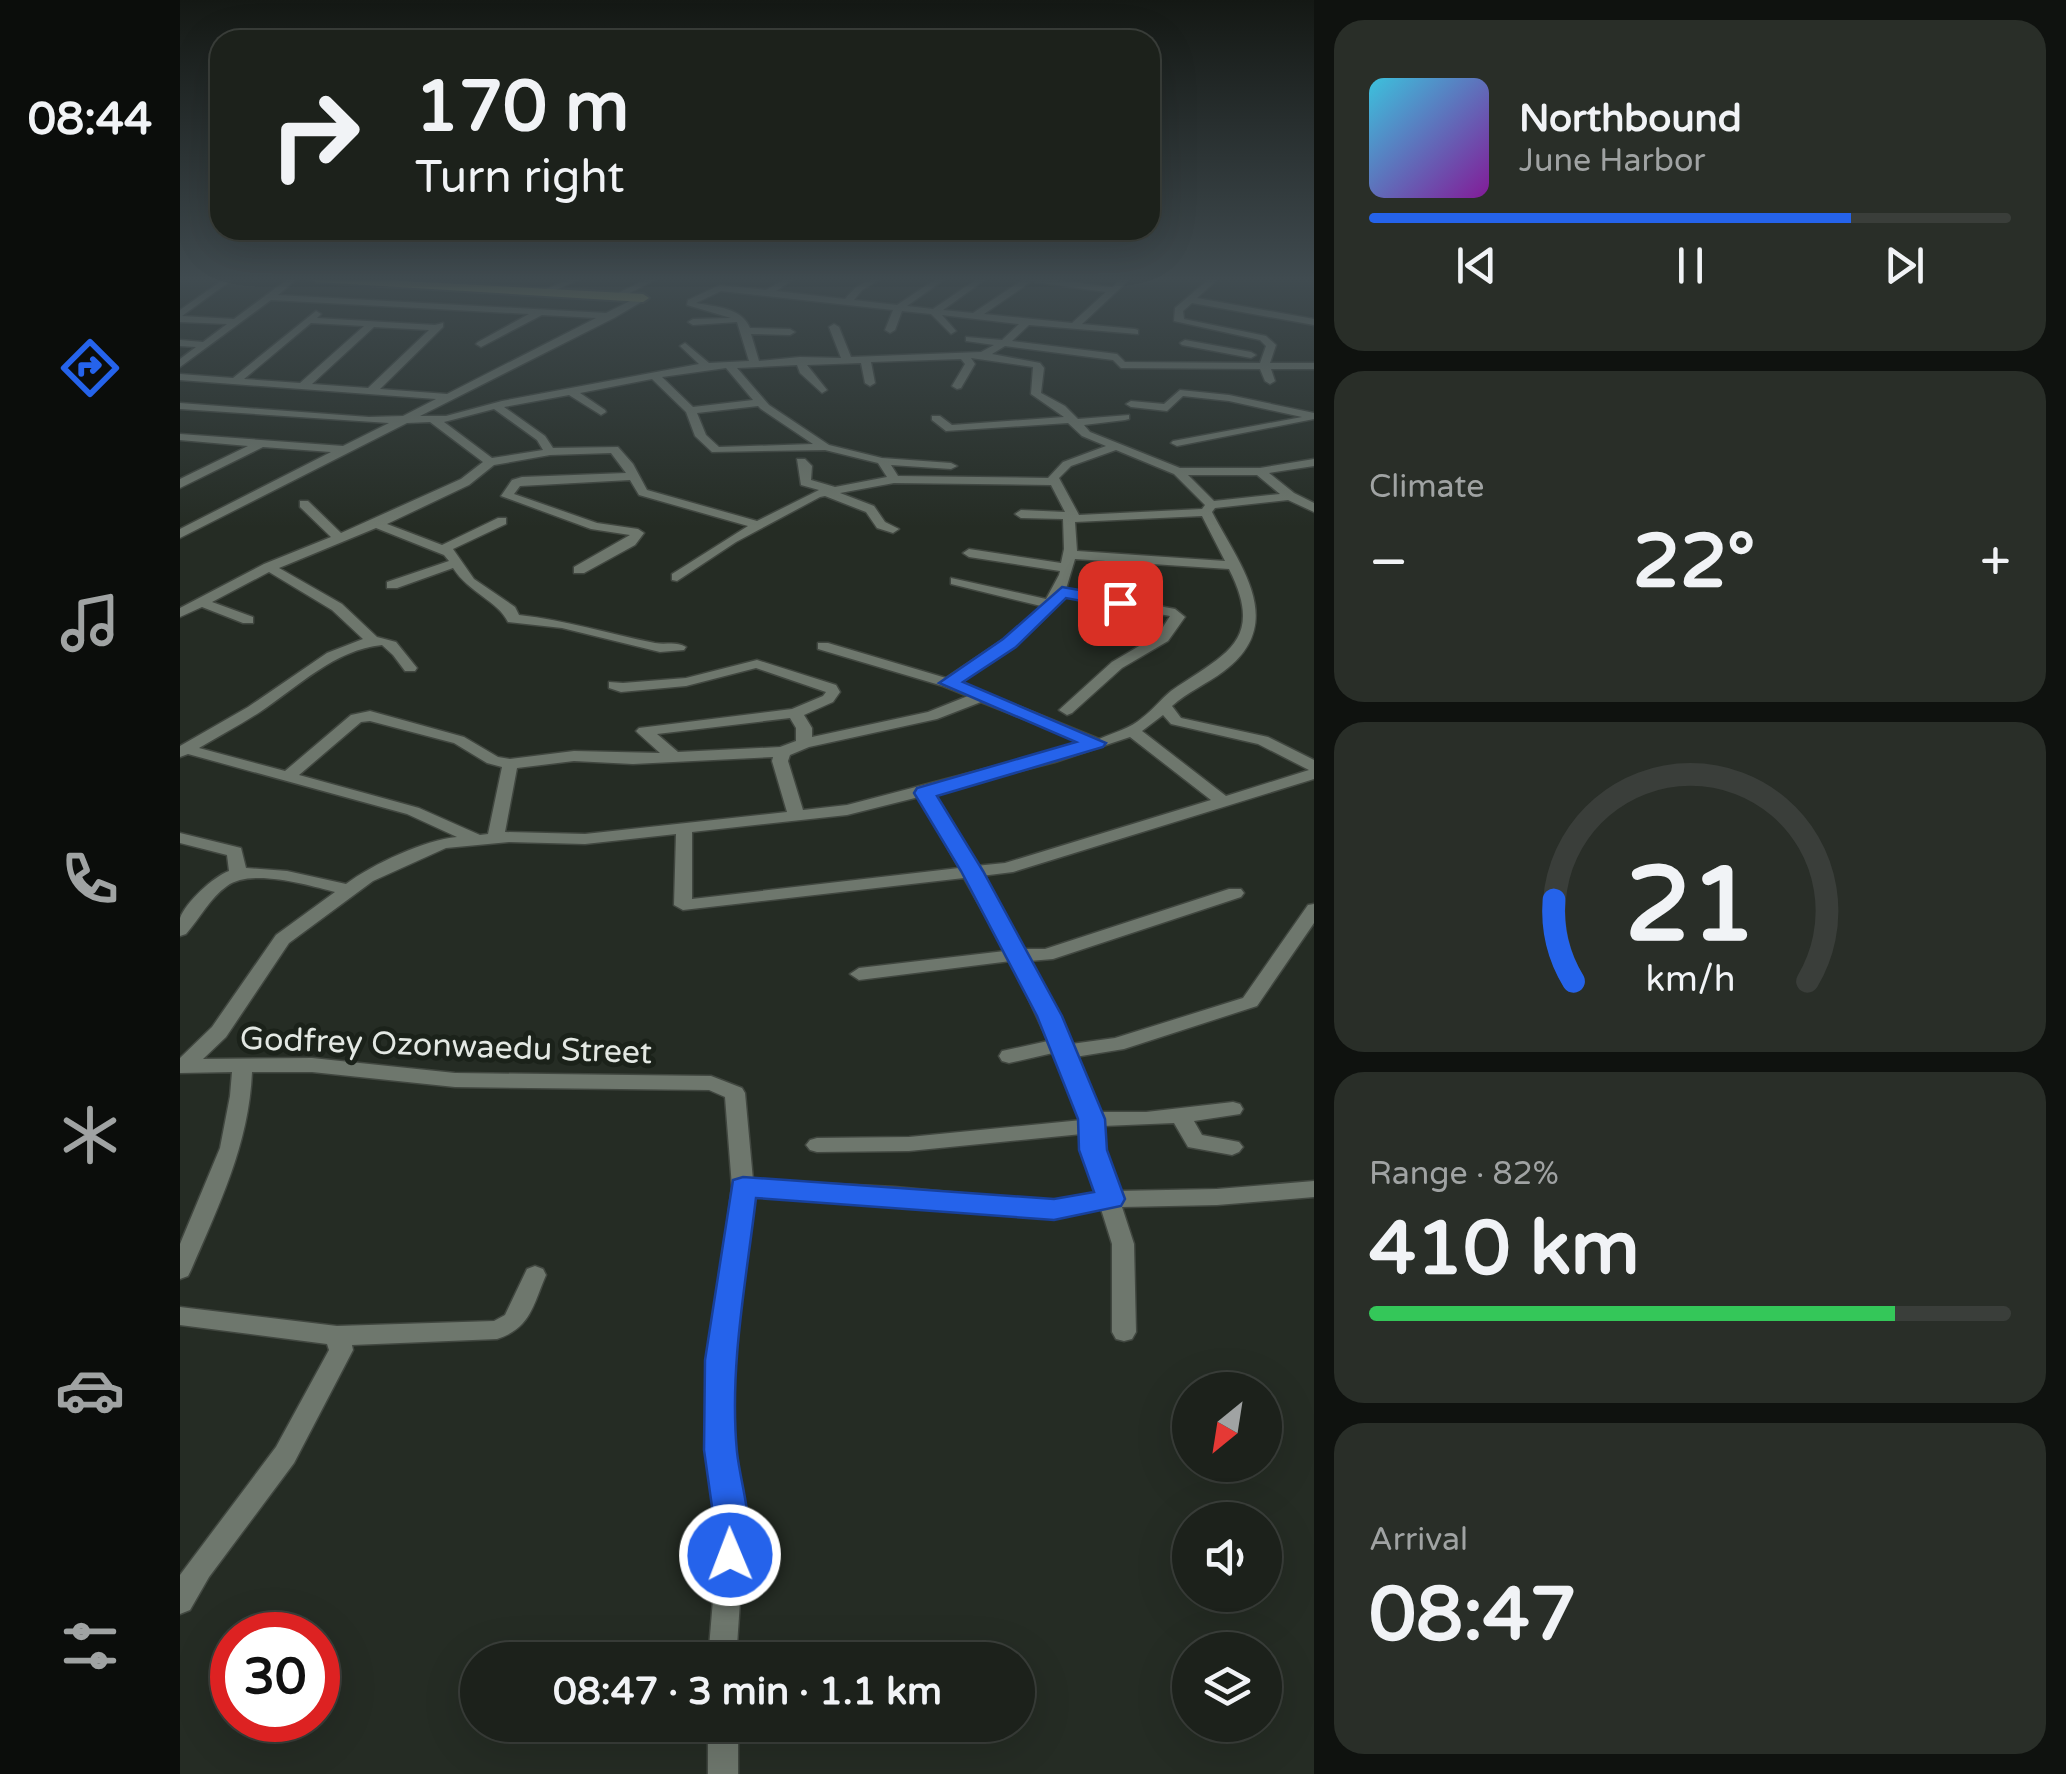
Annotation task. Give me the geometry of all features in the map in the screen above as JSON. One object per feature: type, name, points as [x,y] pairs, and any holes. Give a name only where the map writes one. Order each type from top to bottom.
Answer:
[{"type":"street","points":[[234,381],[258,362]]},
{"type":"street","points":[[304,385],[330,362]]},
{"type":"street","points":[[371,390],[401,362]]},
{"type":"street","points":[[180,534],[520,362]]},
{"type":"street","points":[[702,362],[707,366]]},
{"type":"street","points":[[180,406],[408,420],[451,418],[653,374],[747,362]]},
{"type":"street","points":[[801,362],[822,390]]},
{"type":"street","points":[[866,362],[870,383]]},
{"type":"street","points":[[958,386],[971,362]]},
{"type":"street","points":[[1014,362],[1039,368],[1036,394],[1061,408],[1086,434],[1178,472],[1260,471],[1314,462]]},
{"type":"street","points":[[1120,362],[1121,365],[1226,376],[1261,362]]},
{"type":"street","points":[[1265,362],[1270,381]]},
{"type":"street","points":[[1280,362],[1314,366]]},
{"type":"street","points":[[728,364],[761,402],[824,447]]},
{"type":"street","points":[[653,374],[691,411],[702,436],[716,450],[824,447],[882,461],[950,466]]},
{"type":"street","points":[[1226,376],[1243,402]]},
{"type":"street","points":[[180,377],[450,397]]},
{"type":"street","points":[[570,391],[600,412]]},
{"type":"street","points":[[1131,404],[1167,408],[1180,394],[1314,417]]},
{"type":"street","points":[[691,411],[761,402]]},
{"type":"street","points":[[496,406],[541,438],[550,452]]},
{"type":"street","points":[[936,418],[950,429],[1125,417]]},
{"type":"street","points":[[1177,443],[1314,417]]},
{"type":"street","points":[[431,418],[490,462]]},
{"type":"street","points":[[180,438],[346,450]]},
{"type":"street","points":[[180,484],[262,443]]},
{"type":"street","points":[[948,683],[1010,643],[1062,592],[1070,562],[1071,518],[1053,476],[1067,464],[1117,446]]},
{"type":"street","points":[[180,613],[268,566],[376,524],[464,482],[490,462],[550,452],[614,449],[628,460],[632,476],[644,492],[759,525]]},
{"type":"street","points":[[882,461],[894,479]]},
{"type":"street","points":[[801,462],[806,466],[804,482],[870,508],[881,525],[893,528]]},
{"type":"street","points":[[1260,471],[1290,496],[1314,508]]},
{"type":"street","points":[[183,1066],[219,1032],[282,939],[348,890],[393,863],[442,843],[496,838],[584,838],[798,817],[925,793],[1132,731],[1165,708],[1174,696],[1222,666],[1242,646],[1251,610],[1208,509],[1178,472]]},
{"type":"street","points":[[579,570],[630,542],[638,533],[596,526],[507,496],[522,481],[632,476]]},
{"type":"street","points":[[677,577],[759,525],[830,491],[894,479],[1054,482]]},
{"type":"street","points":[[1022,514],[1071,518],[1208,509],[1290,496]]},
{"type":"street","points":[[304,504],[340,539]]},
{"type":"street","points":[[443,549],[502,522]]},
{"type":"street","points":[[376,524],[443,549],[469,582],[510,610],[513,618],[562,624],[660,648],[679,647]]},
{"type":"street","points":[[970,553],[1070,562],[1233,566]]},
{"type":"street","points":[[392,585],[457,563]]},
{"type":"street","points":[[268,566],[337,607],[374,642]]},
{"type":"street","points":[[956,581],[1050,604]]},
{"type":"street","points":[[1062,592],[1147,605],[1178,617],[1163,638],[1117,666],[1067,710]]},
{"type":"street","points":[[200,602],[248,620]]},
{"type":"street","points":[[183,750],[254,709],[319,663],[374,642],[392,644],[410,668]]},
{"type":"street","points":[[823,646],[948,683],[1096,743]]},
{"type":"street","points":[[614,685],[621,688],[676,684],[757,664],[831,688],[833,692],[828,700],[795,713],[644,731],[674,757]]},
{"type":"street","points":[[286,778],[356,718],[370,716],[459,740],[493,760],[510,764],[574,756],[783,752],[804,743],[932,716],[980,697]]},
{"type":"street","points":[[1165,708],[1176,721],[1263,740],[1314,770]]},
{"type":"street","points":[[795,713],[804,728],[804,743]]},
{"type":"street","points":[[1132,731],[1224,802]]},
{"type":"street","points":[[183,750],[442,822],[476,839]]},
{"type":"street","points":[[783,752],[780,761],[798,817]]},
{"type":"street","points":[[496,838],[510,764]]},
{"type":"street","points":[[684,826],[683,905],[1022,865],[1314,770]]},
{"type":"street","points":[[925,793],[972,871],[1064,1049],[1091,1122],[1093,1150],[1111,1199],[1126,1265],[1124,1332]]},
{"type":"street","points":[[442,822],[448,834],[442,843]]},
{"type":"street","points":[[180,838],[235,852],[238,874]]},
{"type":"street","points":[[180,930],[218,884],[238,874],[306,880],[348,890]]},
{"type":"street","points":[[859,974],[1015,955],[1046,955],[1235,893]]},
{"type":"street","points":[[1008,1056],[1117,1044],[1250,1002],[1314,909]]},
{"type":"street","name":"Godfrey Ozonwaedu Street","points":[[183,1066],[312,1064],[455,1080],[711,1084],[735,1093],[743,1187]]},
{"type":"street","points":[[180,1270],[236,1140],[242,1068]]},
{"type":"street","points":[[817,1145],[908,1144],[1233,1109]]},
{"type":"street","points":[[1180,1114],[1196,1142],[1232,1148]]},
{"type":"street","points":[[723,1642],[732,1528],[720,1450],[721,1360],[743,1187],[1054,1210],[1111,1199],[1198,1198],[1314,1189]]},
{"type":"street","points":[[180,1316],[337,1336],[497,1330],[514,1321],[534,1275]]},
{"type":"street","points":[[180,1601],[199,1568],[285,1455],[340,1350],[337,1336]]},
{"type":"street","points":[[722,1742],[723,1774]]},
{"type":"route","points":[[730,1555],[732,1528],[720,1450],[721,1360],[743,1187],[895,1195],[1054,1210],[1070,1210],[1111,1199],[1093,1150],[1092,1119],[1066,1052],[972,871],[925,793],[1096,743],[948,683],[1010,643],[1062,592],[1120,603]]}]
